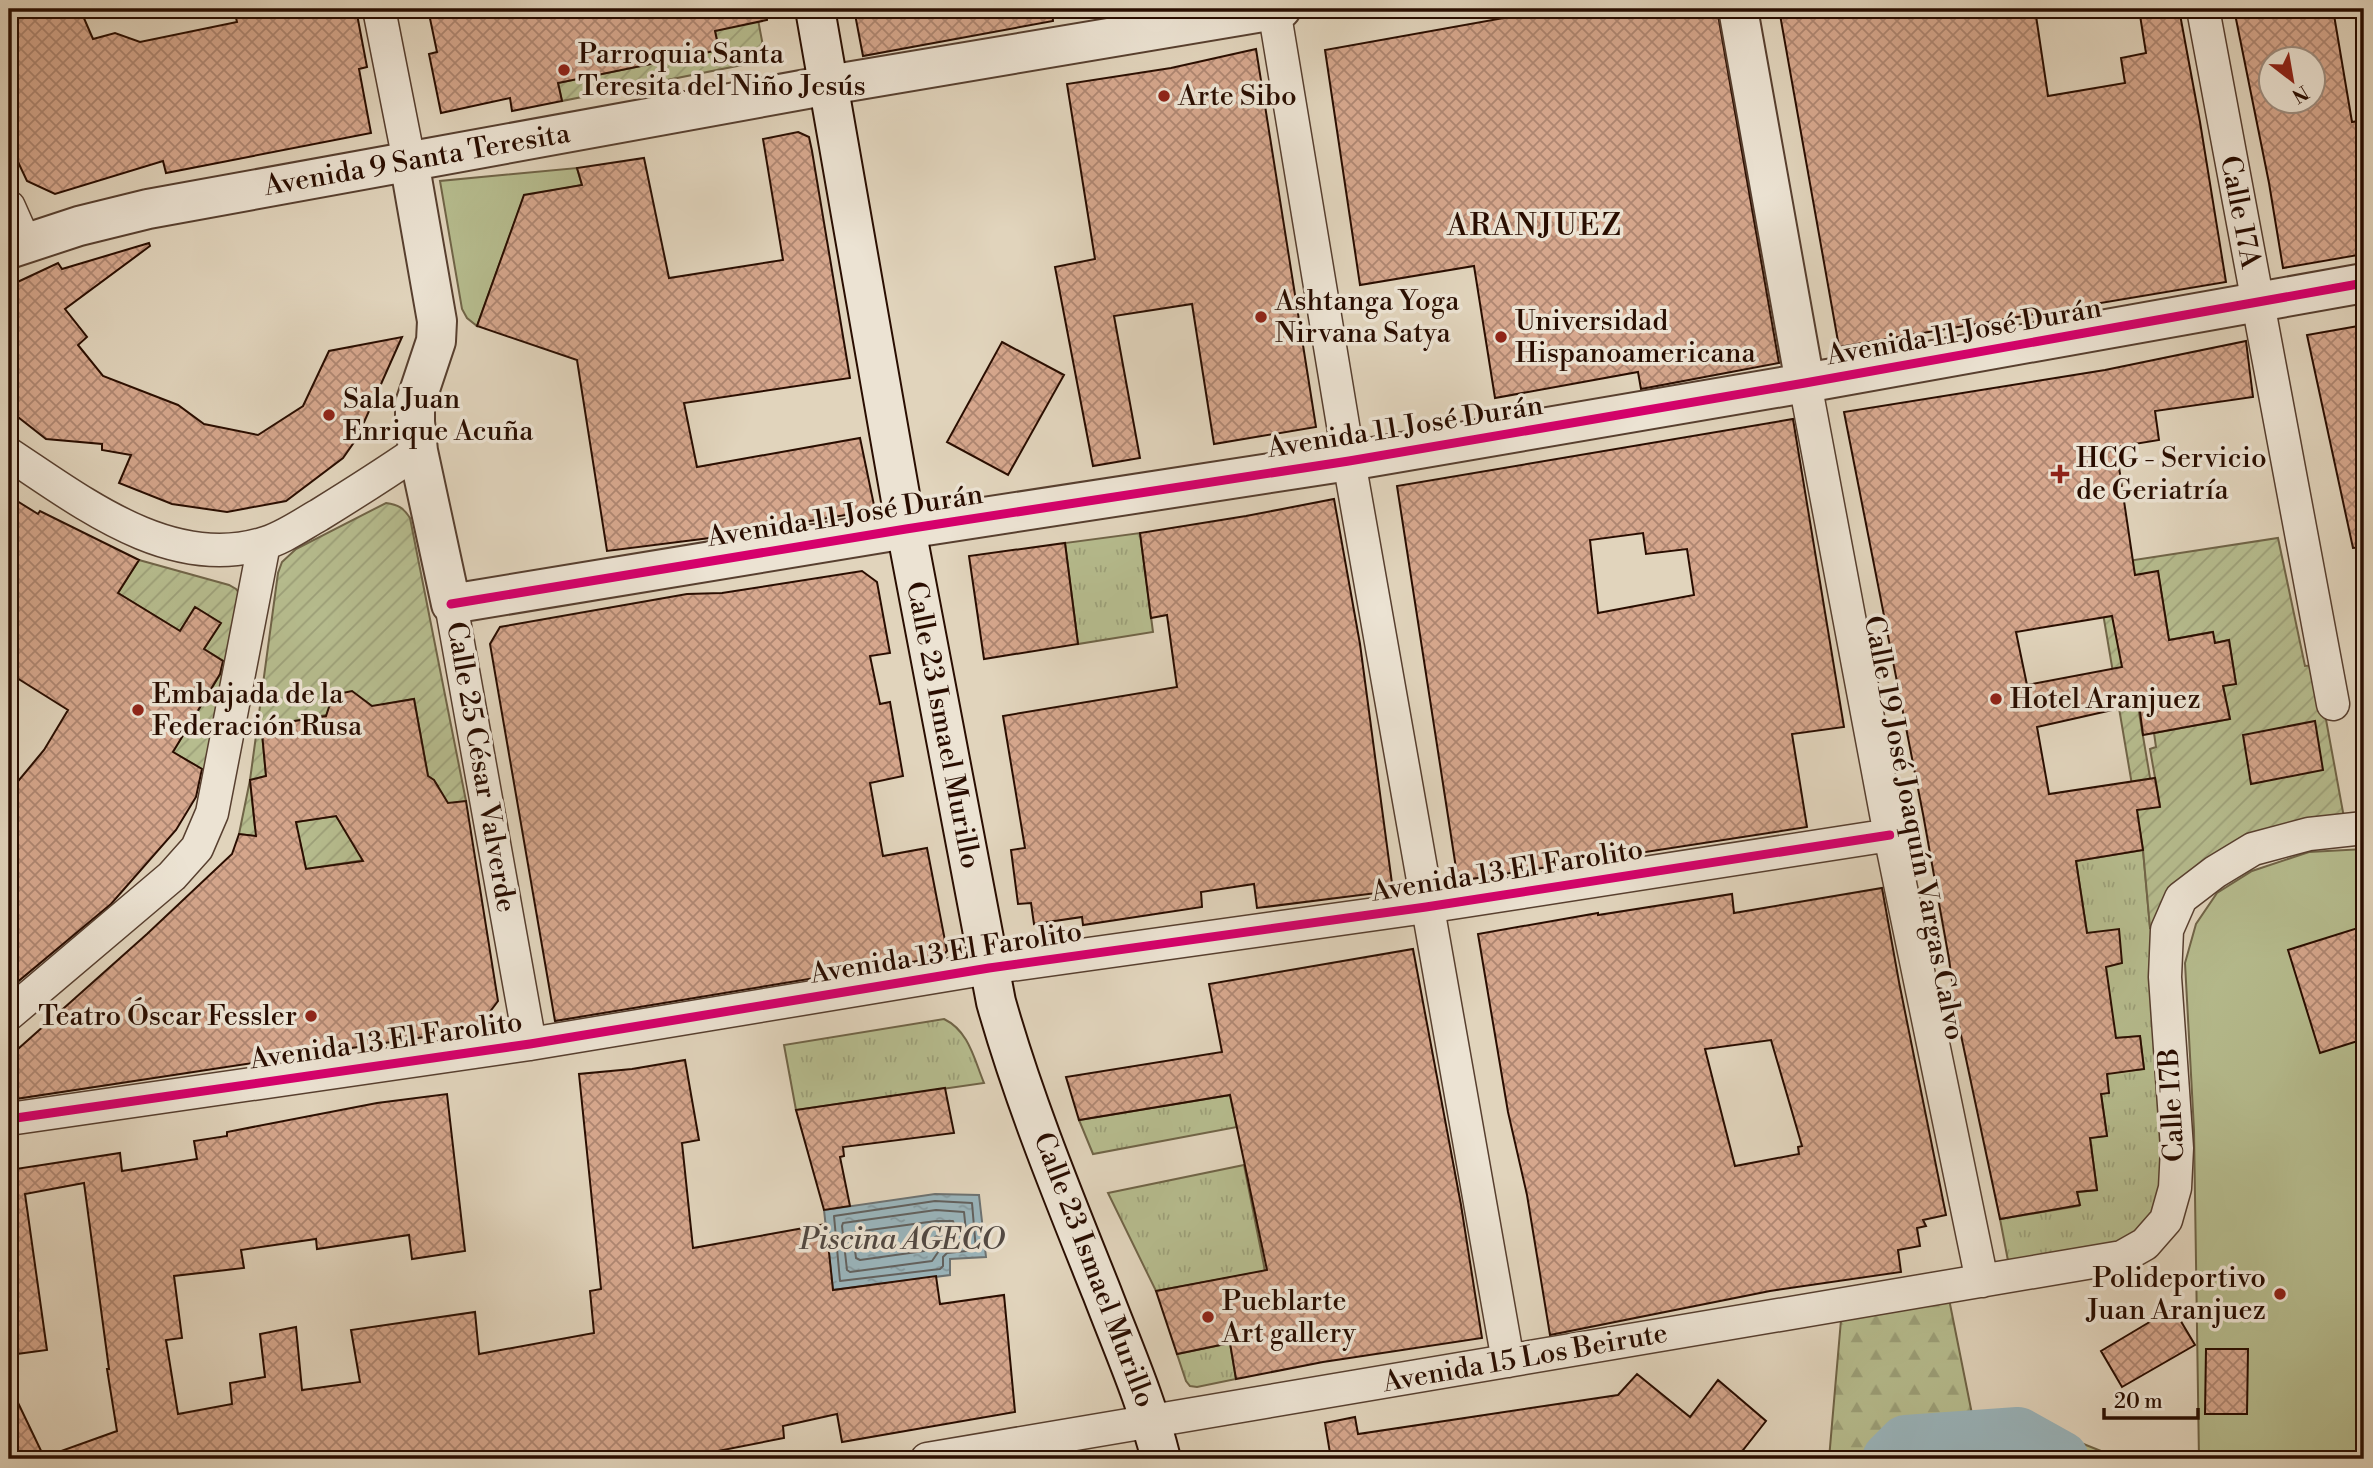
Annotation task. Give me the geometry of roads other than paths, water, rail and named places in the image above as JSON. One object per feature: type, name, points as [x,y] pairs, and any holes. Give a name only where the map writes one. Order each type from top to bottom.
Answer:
[{"type":"street","points":[[379,9],[409,161]]},
{"type":"street","name":"Calle 23 Ismael Murillo","points":[[814,9],[906,529],[989,968],[1009,1049],[1152,1420],[1161,1459]]},
{"type":"street","points":[[1277,9],[1349,461],[1508,1361]]},
{"type":"street","name":"Avenida 9 Santa Teresita","points":[[17,246],[79,226],[148,209],[829,85],[1277,9]]},
{"type":"street","name":"Calle 19 José Joaquín Vargas Calvo","points":[[1738,9],[1890,835],[1982,1281]]},
{"type":"street","name":"Calle 17A","points":[[2203,9],[2333,704]]},
{"type":"street","name":"Calle 25 César Valverde","points":[[409,161],[437,321],[436,341],[415,404],[418,451],[451,604],[530,1044]]},
{"type":"street","points":[[9,207],[17,246]]},
{"type":"street","name":"Avenida 11 José Durán","points":[[451,604],[906,529],[1349,461],[2364,283]]},
{"type":"street","points":[[9,454],[102,514],[184,547],[228,552],[264,544],[289,533],[371,484],[418,451]]},
{"type":"street","points":[[9,1014],[172,876],[197,848],[212,813],[264,544]]},
{"type":"street","name":"Calle 17B","points":[[2122,1257],[2145,1244],[2166,1220],[2175,1188],[2177,1148],[2165,977],[2167,930],[2181,898],[2215,872],[2253,849],[2309,834],[2364,828]]},
{"type":"street","name":"Avenida 13 El Farolito","points":[[9,1119],[530,1044],[989,968],[1426,907],[1890,835]]},
{"type":"street","name":"Avenida 15 Los Beirute","points":[[927,1459],[2122,1257]]},
{"type":"street","points":[[1142,1459],[1152,1420]]},
{"type":"water","name":"Piscina AGECO","points":[[935,1194],[979,1195],[986,1257],[950,1259],[950,1275],[833,1290],[824,1210]]},
{"type":"waterway","points":[[1890,1459],[1906,1443],[2018,1435],[2061,1459]]},
{"type":"place","name":"Parroquia Santa Teresita del Niño Jesús","points":[[564,70]]},
{"type":"place","name":"Arte Sibo","points":[[1164,96]]},
{"type":"place","name":"Ashtanga Yoga Nirvana Satya","points":[[1261,317]]},
{"type":"place","name":"Universidad Hispanoamericana","points":[[1501,337]]},
{"type":"place","name":"Sala Juan Enrique Acuña","points":[[329,415]]},
{"type":"place","name":"HCG - Servicio de Geriatría","points":[[2060,474]]},
{"type":"place","name":"Hotel Aranjuez","points":[[1996,699]]},
{"type":"place","name":"Embajada de la Federación Rusa","points":[[138,710]]},
{"type":"place","name":"Teatro Óscar Fessler","points":[[311,1016]]},
{"type":"place","name":"Polideportivo Juan Aranjuez","points":[[2280,1294]]},
{"type":"place","name":"Pueblarte Art gallery","points":[[1208,1317]]},
{"type":"district","name":"ARANJUEZ","points":[[1535,226]]}]
